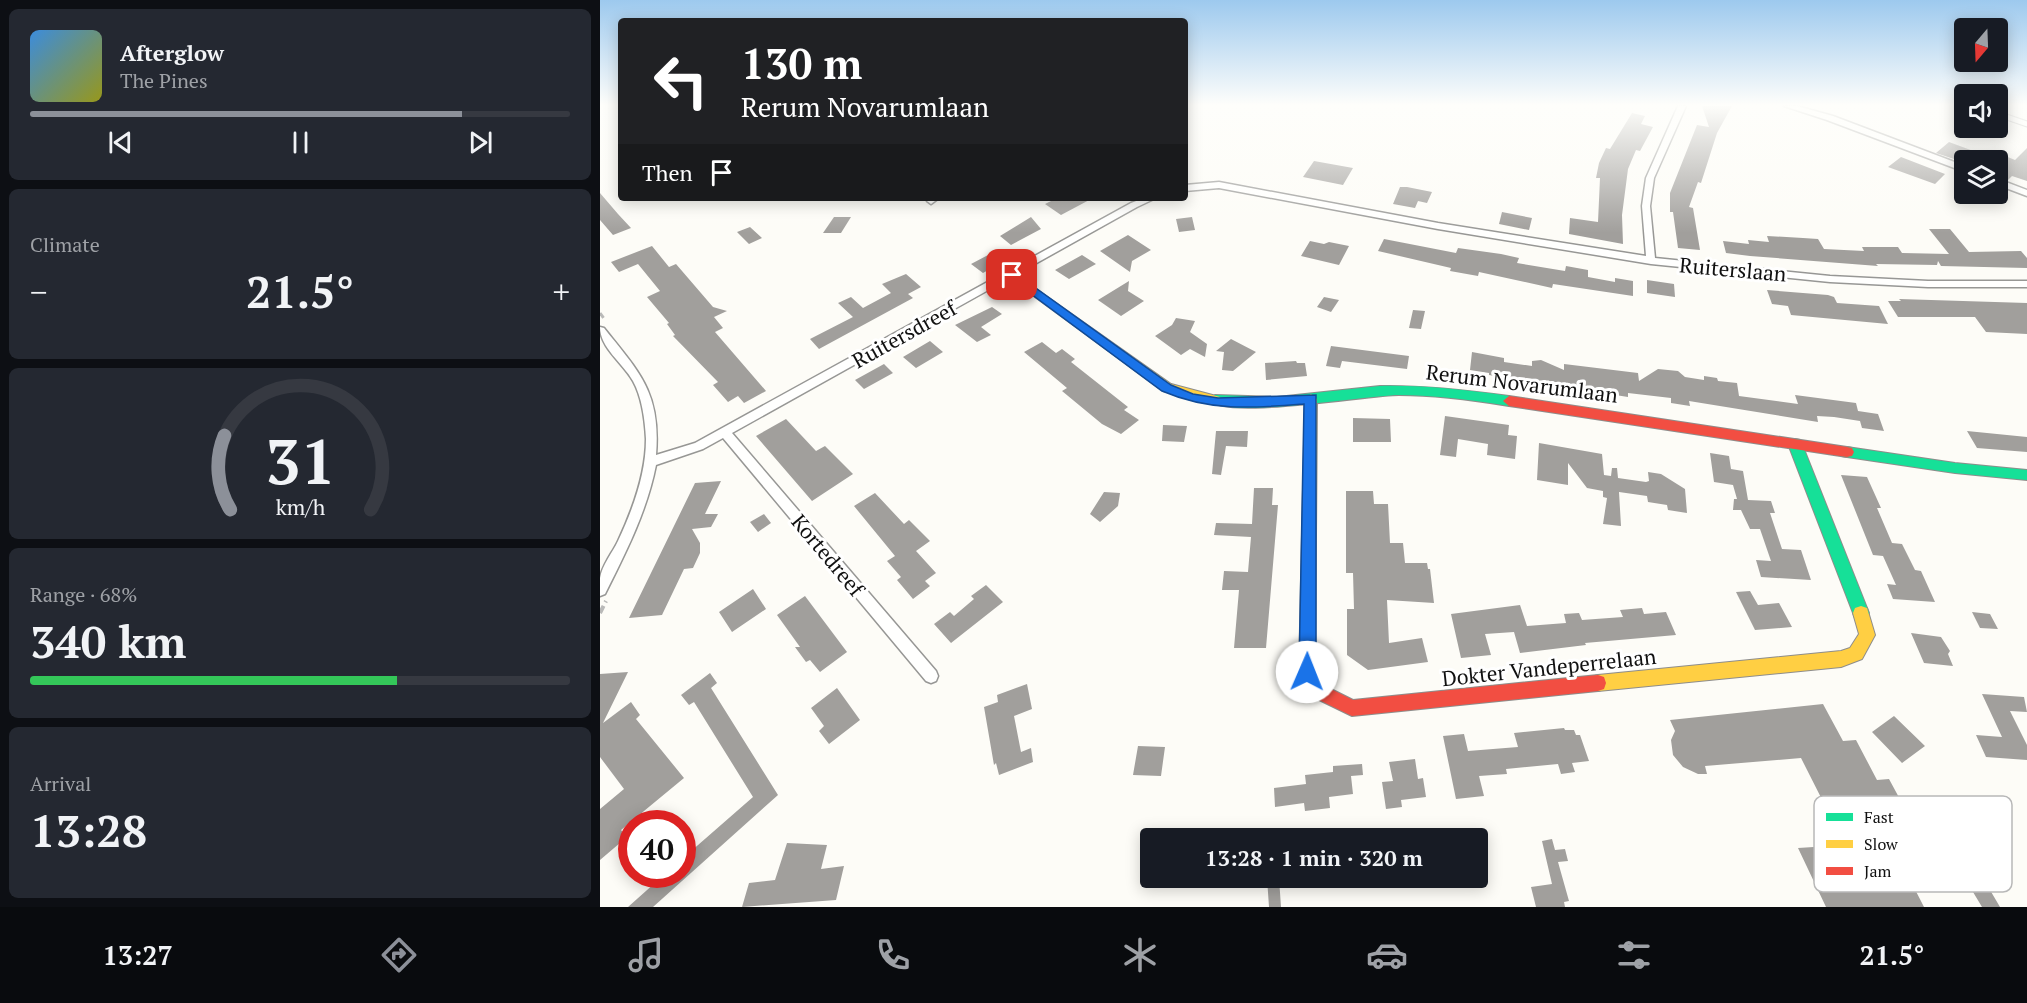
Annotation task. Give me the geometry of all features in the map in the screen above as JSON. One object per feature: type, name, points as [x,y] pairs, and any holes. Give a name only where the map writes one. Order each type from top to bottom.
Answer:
[{"type":"street","points":[[1651,261],[1647,192],[1650,178],[1663,148]]},
{"type":"street","points":[[1909,148],[1954,166]]},
{"type":"street","name":"Ruiterslaan","points":[[1188,188],[1219,185],[1236,187],[1441,227],[1651,261],[1901,283],[2027,284]]},
{"type":"street","points":[[2008,186],[2027,193]]},
{"type":"street","name":"Ruitersdreef","points":[[652,461],[699,446],[725,433],[1144,201]]},
{"type":"street","name":"Rerum Novarumlaan","points":[[1012,275],[1167,388],[1183,395],[1218,402],[1260,403],[1409,390],[1451,392],[1955,468],[2027,476]]},
{"type":"street","points":[[600,331],[641,385],[653,433],[652,461],[633,527],[600,590]]},
{"type":"street","name":"Dokter Vandeperrelaan","points":[[1311,399],[1307,672],[1314,686],[1333,702],[1352,708],[1841,659],[1856,654],[1867,635],[1856,597],[1795,444]]},
{"type":"street","name":"Kortedreef","points":[[725,433],[931,676]]},
{"type":"building","points":[[1606,148],[1641,148],[1640,151],[1636,150],[1628,169],[1622,215],[1623,244],[1569,234],[1570,218],[1598,222],[1600,178],[1596,178],[1599,163]]},
{"type":"building","points":[[1688,148],[1712,148],[1701,183],[1698,182],[1689,207],[1693,208],[1700,250],[1678,248],[1673,212],[1670,212],[1670,193]]},
{"type":"building","points":[[1942,148],[1971,150],[1954,150],[1954,159],[1936,153]]},
{"type":"building","points":[[2027,148],[2027,181],[2012,176],[2008,180],[2008,157],[2015,160]]},
{"type":"building","points":[[1901,157],[1945,174],[1935,184],[1888,167]]},
{"type":"building","points":[[1314,161],[1353,168],[1343,185],[1303,177]]},
{"type":"building","points":[[1400,187],[1432,192],[1427,203],[1418,201],[1415,208],[1393,204]]},
{"type":"building","points":[[600,193],[631,228],[613,235],[600,220]]},
{"type":"building","points":[[1051,201],[1087,201],[1061,215],[1045,204]]},
{"type":"building","points":[[1502,212],[1532,218],[1529,230],[1499,224]]},
{"type":"building","points":[[834,217],[851,217],[841,233],[823,233]]},
{"type":"building","points":[[1031,217],[1041,229],[1011,245],[1000,236]]},
{"type":"building","points":[[1192,217],[1195,230],[1179,232],[1176,219]]},
{"type":"building","points":[[750,227],[762,238],[749,244],[737,232]]},
{"type":"building","points":[[1929,229],[1950,229],[1969,252],[2021,251],[2027,258],[2027,268],[1941,266],[1938,261],[1937,265],[1876,264],[1878,266],[1750,256],[1726,253],[1723,241],[1749,244],[1748,240],[1769,242],[1767,236],[1803,238],[1818,239],[1824,249],[1864,251],[1862,247],[1898,247],[1902,253],[1949,254]]},
{"type":"building","points":[[1128,235],[1151,250],[1132,261],[1130,272],[1100,251]]},
{"type":"building","points":[[1384,239],[1456,253],[1458,248],[1501,254],[1519,258],[1517,263],[1565,271],[1566,266],[1588,270],[1588,277],[1615,282],[1615,278],[1633,281],[1633,296],[1553,284],[1552,288],[1479,272],[1478,276],[1450,271],[1451,268],[1378,251]]},
{"type":"building","points":[[1310,241],[1349,246],[1339,265],[1301,256]]},
{"type":"building","points":[[652,246],[669,267],[676,264],[713,307],[727,311],[714,317],[723,328],[715,332],[766,391],[744,403],[738,396],[728,402],[713,385],[718,382],[673,336],[675,335],[667,324],[669,323],[647,297],[660,291],[638,264],[619,272],[611,262]]},
{"type":"building","points":[[990,254],[1002,262],[983,273],[971,264]]},
{"type":"building","points":[[1082,255],[1096,264],[1069,279],[1055,270]]},
{"type":"building","points":[[906,274],[921,287],[908,294],[913,298],[819,349],[810,339],[853,317],[838,303],[851,297],[863,308],[891,293],[882,284]]},
{"type":"building","points":[[1647,280],[1674,284],[1675,297],[1647,293]]},
{"type":"building","points":[[1129,281],[1128,291],[1144,301],[1121,316],[1098,300]]},
{"type":"building","points":[[1767,290],[1828,295],[1834,297],[1837,303],[1879,306],[1888,324],[1791,315],[1788,306],[1772,304]]},
{"type":"building","points":[[1324,297],[1339,300],[1331,312],[1317,307]]},
{"type":"building","points":[[1899,299],[2027,303],[2027,334],[1986,332],[1975,317],[1898,317],[1888,301],[1901,301]]},
{"type":"building","points":[[992,307],[1002,314],[981,327],[991,335],[977,342],[955,325]]},
{"type":"building","points":[[1413,310],[1425,311],[1421,329],[1409,328]]},
{"type":"building","points":[[1176,318],[1195,321],[1190,332],[1207,344],[1205,357],[1190,349],[1181,355],[1155,336],[1172,325]]},
{"type":"building","points":[[1231,339],[1256,352],[1233,371],[1222,370],[1224,352],[1216,351]]},
{"type":"building","points":[[930,341],[943,352],[916,368],[903,357]]},
{"type":"building","points":[[1042,342],[1056,353],[1062,349],[1075,359],[1071,362],[1128,407],[1124,410],[1139,420],[1121,434],[1102,424],[1062,391],[1067,388],[1024,352]]},
{"type":"building","points":[[1331,346],[1409,356],[1407,369],[1342,361],[1340,368],[1326,366]]},
{"type":"building","points":[[1472,352],[1504,358],[1504,362],[1532,366],[1532,361],[1541,360],[1564,370],[1564,364],[1638,373],[1639,381],[1658,369],[1678,371],[1685,377],[1704,380],[1704,376],[1717,378],[1718,381],[1737,383],[1739,396],[1798,404],[1795,395],[1856,403],[1858,411],[1878,414],[1884,431],[1862,428],[1860,421],[1834,417],[1817,416],[1818,422],[1689,401],[1690,406],[1671,403],[1671,398],[1628,393],[1628,397],[1609,394],[1609,391],[1554,382],[1554,386],[1489,375],[1489,373],[1470,370]]},
{"type":"building","points":[[1296,361],[1305,363],[1307,376],[1266,380],[1265,363]]},
{"type":"building","points":[[884,364],[893,373],[864,389],[855,380]]},
{"type":"building","points":[[1445,416],[1509,425],[1508,435],[1517,436],[1515,459],[1487,455],[1488,444],[1458,439],[1456,457],[1440,455]]},
{"type":"building","points":[[1353,418],[1390,419],[1391,442],[1353,442]]},
{"type":"building","points":[[786,419],[816,451],[825,446],[853,474],[812,501],[756,436]]},
{"type":"building","points":[[1163,425],[1187,426],[1184,442],[1162,441]]},
{"type":"building","points":[[1216,431],[1248,431],[1247,447],[1226,446],[1221,475],[1212,474]]},
{"type":"building","points":[[1967,431],[2027,437],[2027,452],[1977,448]]},
{"type":"building","points":[[1539,443],[1602,454],[1604,475],[1611,476],[1612,468],[1617,468],[1618,478],[1646,482],[1649,481],[1648,472],[1661,474],[1685,489],[1687,513],[1668,510],[1667,505],[1648,502],[1647,496],[1619,492],[1621,526],[1603,524],[1607,498],[1603,497],[1603,491],[1587,488],[1568,463],[1568,485],[1537,480]]},
{"type":"building","points":[[1710,453],[1729,456],[1731,469],[1743,471],[1748,500],[1771,501],[1775,513],[1770,513],[1782,549],[1801,550],[1811,580],[1761,577],[1756,560],[1771,561],[1760,529],[1750,529],[1741,510],[1733,510],[1734,499],[1737,499],[1733,485],[1714,482]]},
{"type":"building","points":[[1841,475],[1867,477],[1881,508],[1877,508],[1892,543],[1902,544],[1915,570],[1921,571],[1935,602],[1893,599],[1887,584],[1896,585],[1883,556],[1873,555]]},
{"type":"building","points":[[721,481],[705,514],[718,514],[711,527],[692,529],[700,543],[700,553],[693,568],[684,569],[662,615],[629,618],[695,483]]},
{"type":"building","points":[[1254,488],[1273,488],[1272,505],[1278,505],[1266,648],[1234,648],[1239,590],[1222,590],[1224,571],[1248,572],[1251,537],[1214,535],[1216,523],[1252,524]]},
{"type":"building","points":[[1346,491],[1373,491],[1374,504],[1388,504],[1390,543],[1403,543],[1405,563],[1427,563],[1430,569],[1434,603],[1387,600],[1389,643],[1422,638],[1428,662],[1368,670],[1347,655],[1347,609],[1354,609],[1353,573],[1346,573]]},
{"type":"building","points":[[1104,492],[1120,493],[1118,506],[1100,522],[1090,514]]},
{"type":"building","points":[[875,493],[904,524],[909,520],[930,541],[916,551],[936,573],[925,581],[930,586],[913,599],[897,580],[901,577],[887,561],[895,556],[854,506]]},
{"type":"building","points":[[764,514],[771,523],[758,532],[750,522]]},
{"type":"building","points":[[986,585],[1003,602],[951,643],[934,624],[950,612],[954,616],[974,599],[971,596]]},
{"type":"building","points":[[753,589],[766,609],[732,632],[719,612]]},
{"type":"building","points":[[1750,591],[1758,605],[1779,603],[1792,627],[1755,630],[1736,592]]},
{"type":"building","points":[[805,596],[847,652],[820,672],[810,660],[806,662],[795,647],[800,647],[777,615]]},
{"type":"building","points":[[1520,605],[1527,626],[1566,623],[1564,614],[1579,613],[1582,620],[1623,617],[1620,610],[1642,608],[1644,614],[1666,612],[1676,635],[1585,643],[1586,645],[1520,653],[1514,632],[1485,634],[1491,655],[1461,658],[1451,614]]},
{"type":"building","points":[[1972,612],[1990,614],[1998,629],[1980,628]]},
{"type":"building","points":[[1911,633],[1941,637],[1950,651],[1948,654],[1953,666],[1924,663]]},
{"type":"building","points":[[628,672],[603,723],[631,702],[640,715],[636,719],[684,778],[645,810],[618,810],[618,845],[600,860],[600,809],[624,789],[600,757],[600,674]]},
{"type":"building","points":[[710,673],[717,683],[711,688],[778,795],[696,868],[696,847],[753,797],[694,702],[689,705],[681,695]]},
{"type":"building","points":[[1027,684],[1032,709],[1014,716],[1021,752],[1031,748],[1033,762],[999,775],[996,763],[994,765],[984,707],[998,702],[997,695]]},
{"type":"building","points":[[837,688],[860,720],[829,744],[819,731],[824,726],[811,708]]},
{"type":"building","points":[[1982,694],[2024,697],[2027,712],[2010,711],[2027,745],[2027,760],[1986,757],[1976,735],[2002,737]]},
{"type":"building","points":[[1823,704],[1843,741],[1856,740],[1877,780],[1889,779],[1898,796],[1820,796],[1801,758],[1705,766],[1707,774],[1698,774],[1683,767],[1673,755],[1671,740],[1675,731],[1670,720]]},
{"type":"building","points":[[1894,716],[1925,746],[1902,763],[1872,732]]},
{"type":"building","points":[[1564,728],[1574,730],[1576,735],[1580,735],[1589,761],[1572,763],[1575,772],[1561,774],[1558,764],[1506,769],[1507,774],[1479,776],[1484,796],[1456,799],[1443,736],[1464,734],[1468,751],[1518,747],[1514,733]]},
{"type":"building","points":[[1138,746],[1165,747],[1161,776],[1133,775]]},
{"type":"building","points":[[1415,759],[1418,779],[1423,778],[1426,797],[1401,800],[1402,807],[1386,809],[1382,782],[1393,781],[1389,762]]},
{"type":"building","points":[[1362,764],[1363,775],[1351,776],[1353,794],[1329,797],[1330,808],[1305,811],[1304,803],[1275,807],[1274,788],[1306,784],[1305,775],[1333,772],[1333,766]]},
{"type":"building","points":[[1552,839],[1555,850],[1565,849],[1568,861],[1558,862],[1569,901],[1564,902],[1565,907],[1536,907],[1531,887],[1552,884],[1542,841]]},
{"type":"building","points":[[787,843],[827,845],[821,869],[844,866],[836,900],[742,907],[749,883],[775,880]]},
{"type":"building","points":[[1814,847],[1814,882],[1798,848]]},
{"type":"building","points":[[649,888],[674,888],[653,907],[628,907]]},
{"type":"building","points":[[1268,888],[1280,888],[1281,907],[1269,907]]},
{"type":"building","points":[[1819,892],[1916,892],[1924,907],[1826,907]]},
{"type":"building","points":[[1973,892],[1991,892],[2000,907],[1982,907]]},
{"type":"traffic: fast","points":[[1215,400],[1277,402],[1380,391],[1413,390],[1509,401]]},
{"type":"traffic: fast","points":[[1795,444],[1861,613]]},
{"type":"traffic: fast","points":[[1847,452],[1955,468],[2027,475]]},
{"type":"traffic: slow","points":[[1012,275],[1167,388],[1215,400]]},
{"type":"traffic: slow","points":[[1311,399],[1307,672],[1321,692]]},
{"type":"traffic: slow","points":[[1598,683],[1841,659],[1856,654],[1867,635],[1861,613]]},
{"type":"traffic: jam","points":[[1509,401],[1847,452]]},
{"type":"traffic: jam","points":[[1321,692],[1352,708],[1598,683]]},
{"type":"route","points":[[1012,275],[1167,388],[1191,398],[1218,402],[1260,403],[1311,399],[1307,672]]}]
